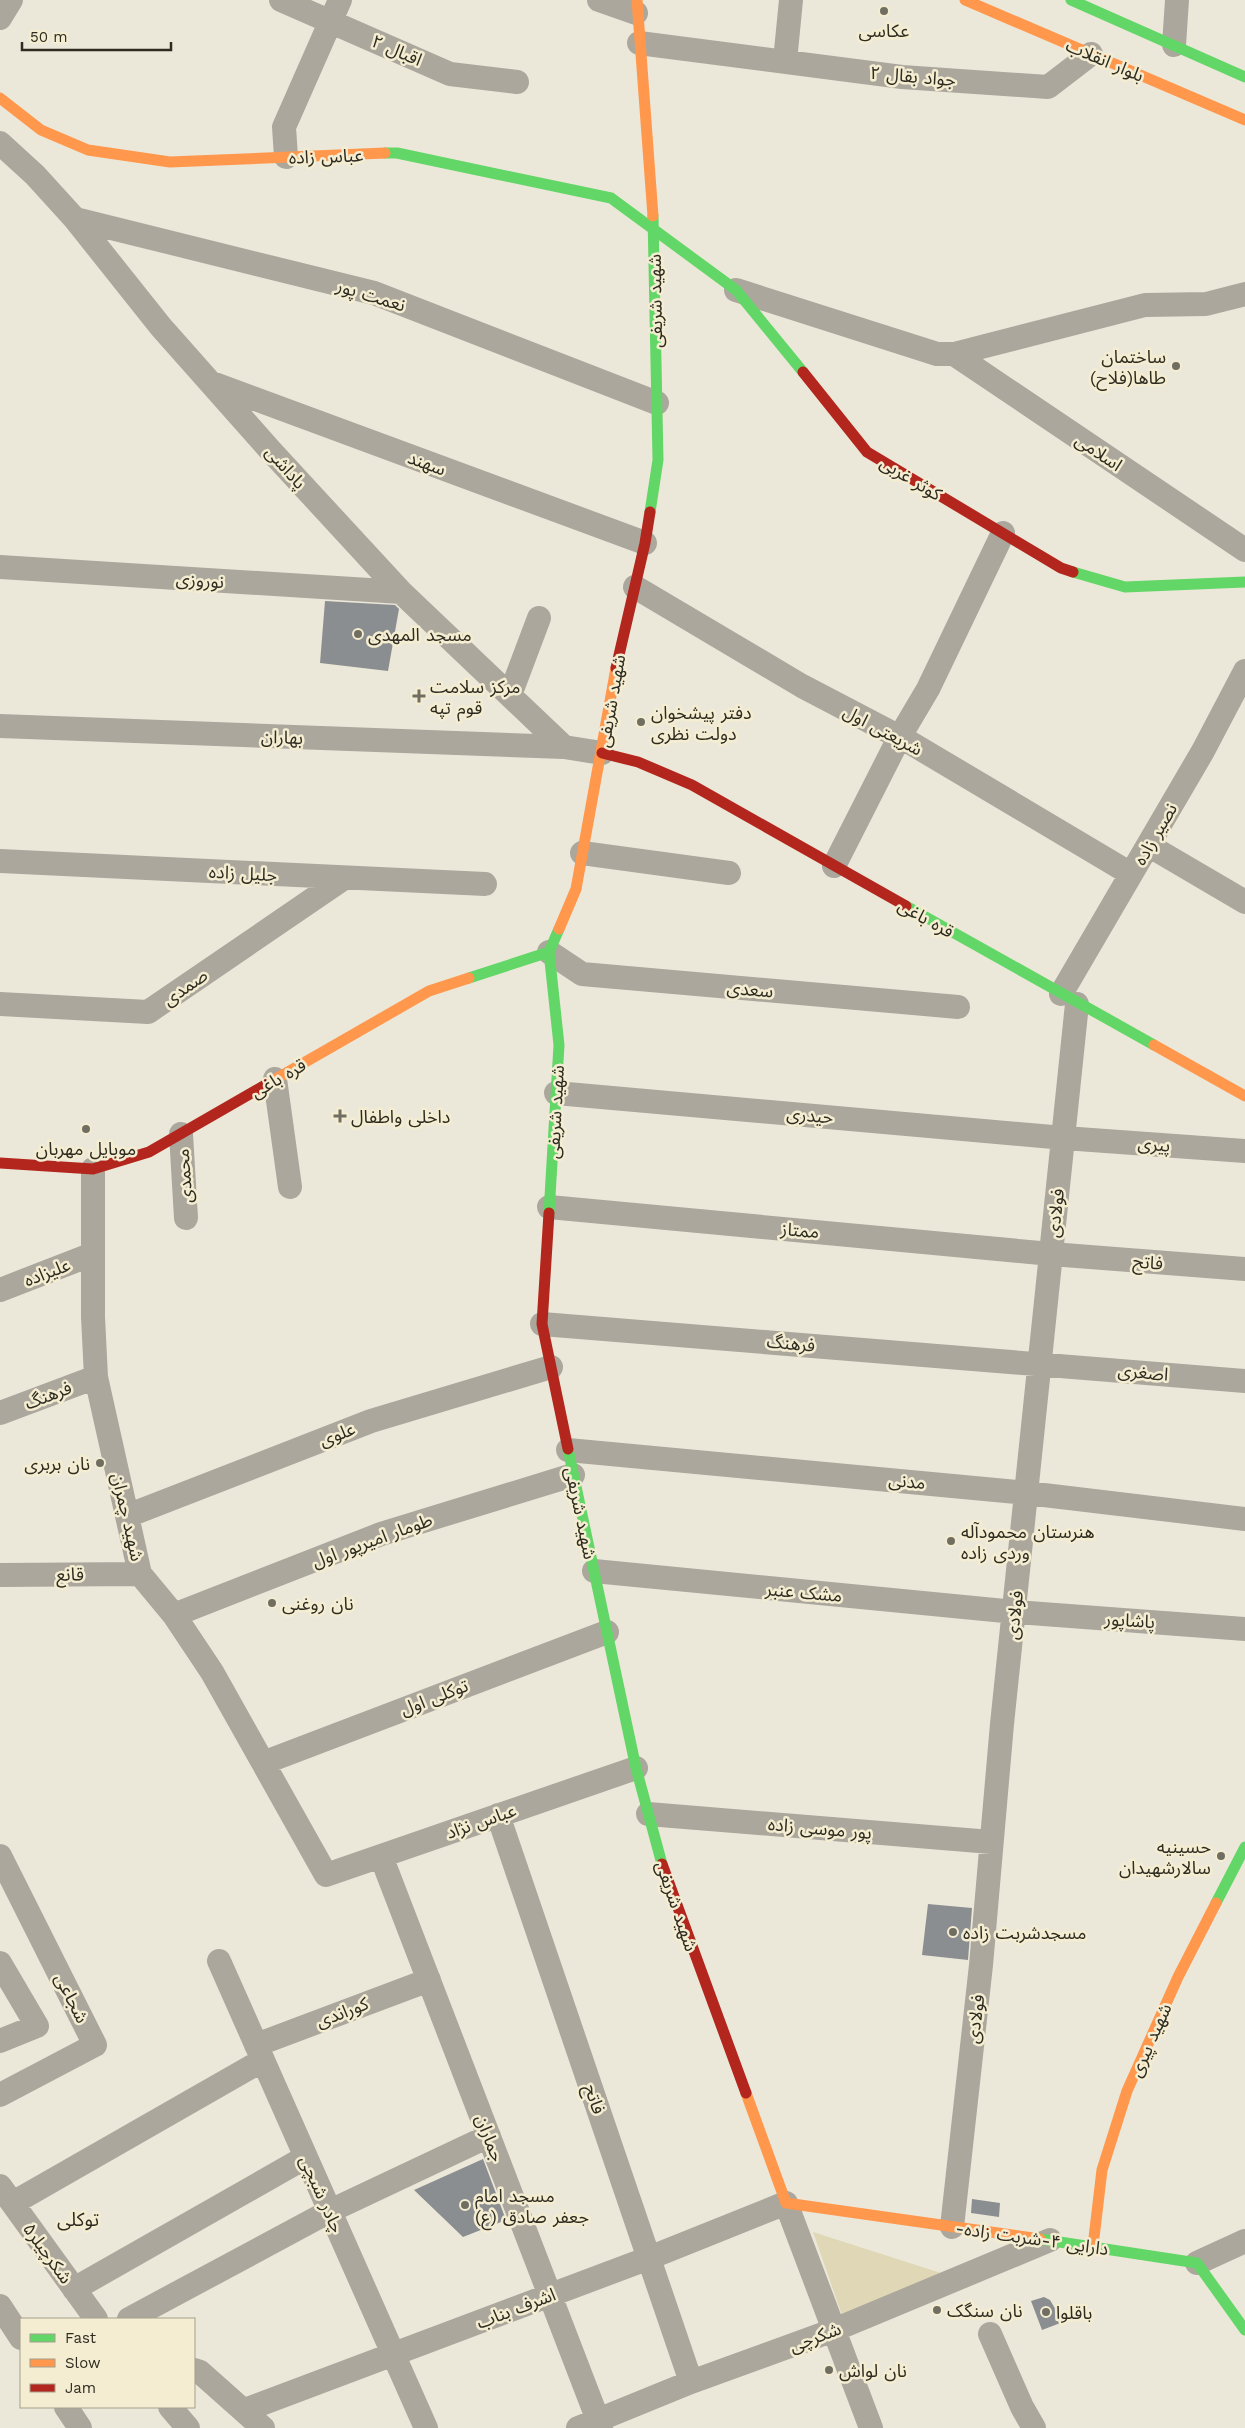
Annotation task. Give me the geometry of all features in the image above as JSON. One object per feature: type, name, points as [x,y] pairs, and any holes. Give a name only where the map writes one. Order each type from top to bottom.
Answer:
[{"type":"street","points":[[0,18],[10,0]]},
{"type":"street","name":"اقبال ۲","points":[[281,0],[450,74],[517,82]]},
{"type":"street","points":[[286,158],[284,127],[340,0]]},
{"type":"street","points":[[599,0],[636,7]]},
{"type":"street","points":[[785,61],[791,0]]},
{"type":"street","name":"بلوار انقلاب","points":[[965,0],[1245,120]]},
{"type":"street","points":[[1071,0],[1245,76]]},
{"type":"street","points":[[1174,45],[1178,0]]},
{"type":"street","name":"شهید شریفى","points":[[636,7],[654,229],[658,460],[635,587],[614,672],[602,753],[576,889],[549,952],[559,1046],[542,1324],[636,1768],[662,1865],[786,2203]]},
{"type":"street","name":"جواد بقال ۲","points":[[639,43],[902,77],[1048,87],[1091,54]]},
{"type":"street","name":"عباس زاده","points":[[0,98],[41,130],[88,150],[170,162],[397,153],[611,198],[654,229]]},
{"type":"street","name":"پاداشی","points":[[0,143],[35,175],[75,219],[161,327],[401,592],[564,747]]},
{"type":"street","name":"نعمت پور","points":[[75,219],[374,293],[657,403]]},
{"type":"street","name":"کوثر غربی","points":[[654,229],[736,290],[867,452],[1061,568],[1125,587],[1245,582]]},
{"type":"street","name":"اسلامی","points":[[736,290],[937,354],[954,354],[1145,305],[1206,304],[1245,294]]},
{"type":"street","name":"اسلامی","points":[[954,354],[1245,550]]},
{"type":"street","name":"سهند","points":[[210,383],[644,543]]},
{"type":"street","points":[[834,866],[899,738],[928,689],[1003,533]]},
{"type":"street","name":"نوروزی","points":[[0,567],[401,592]]},
{"type":"street","name":"شریعتی اول","points":[[635,587],[802,686],[899,738],[1131,874]]},
{"type":"street","points":[[510,695],[538,618]]},
{"type":"street","name":"نصیر زاده","points":[[1069,999],[1131,874],[1203,751],[1245,671]]},
{"type":"street","name":"بهاران","points":[[0,726],[564,747]]},
{"type":"street","points":[[564,747],[602,753]]},
{"type":"street","name":"قره باغی","points":[[602,753],[638,762],[692,785],[1069,999],[1245,1096]]},
{"type":"street","points":[[1148,845],[1245,902]]},
{"type":"street","points":[[582,853],[729,873]]},
{"type":"street","name":"جلیل زاده","points":[[0,861],[485,884]]},
{"type":"street","name":"صمدی","points":[[0,1004],[148,1012],[344,878]]},
{"type":"street","name":"قره باغی","points":[[0,1163],[94,1169],[149,1152],[429,991],[549,952]]},
{"type":"street","name":"سعدی","points":[[549,952],[582,974],[958,1008]]},
{"type":"street","name":"فولادی","points":[[952,2227],[981,1965],[1064,1138],[1069,999]]},
{"type":"street","points":[[275,1080],[290,1187]]},
{"type":"street","name":"حیدری","points":[[556,1093],[1064,1138]]},
{"type":"street","name":"محمدی","points":[[181,1134],[186,1218]]},
{"type":"street","name":"پیری","points":[[1064,1138],[1245,1150]]},
{"type":"street","name":"شهید چمران","points":[[94,1169],[93,1254],[96,1377],[140,1574],[174,1615],[212,1672],[326,1875]]},
{"type":"street","name":"ممتاز","points":[[549,1207],[1051,1254]]},
{"type":"street","name":"علیزاده","points":[[0,1290],[93,1254]]},
{"type":"street","name":"فاتح","points":[[1051,1254],[1245,1270]]},
{"type":"street","name":"فرهنگ","points":[[542,1324],[1040,1363]]},
{"type":"street","name":"اصغری","points":[[1040,1363],[1245,1381]]},
{"type":"street","name":"علوی","points":[[127,1516],[371,1421],[551,1367]]},
{"type":"street","name":"فرهنگ","points":[[0,1412],[96,1377]]},
{"type":"street","name":"مدنی","points":[[568,1450],[1027,1493],[1245,1519]]},
{"type":"street","name":"طومار امیرپور اول","points":[[174,1615],[381,1534],[573,1475]]},
{"type":"street","name":"مشک عنبر","points":[[594,1571],[1015,1612]]},
{"type":"street","name":"قانع","points":[[0,1575],[140,1574]]},
{"type":"street","name":"پاشاپور","points":[[1015,1612],[1245,1629]]},
{"type":"street","name":"توکلی اول","points":[[263,1763],[607,1632]]},
{"type":"street","name":"عباس نژاد","points":[[326,1875],[636,1768]]},
{"type":"street","name":"پور موسی زاده","points":[[648,1814],[992,1842]]},
{"type":"street","name":"فاتح","points":[[498,1816],[691,2382]]},
{"type":"street","name":"شهید پیری","points":[[1093,2246],[1102,2170],[1127,2091],[1178,1977],[1245,1847]]},
{"type":"street","name":"شجاعی","points":[[0,1856],[95,2045],[0,2095]]},
{"type":"street","name":"جماران","points":[[381,1856],[550,2296],[592,2425]]},
{"type":"street","name":"چادر شبچی","points":[[218,1960],[426,2428]]},
{"type":"street","points":[[0,1963],[37,2026],[0,2041]]},
{"type":"street","name":"کوراندی","points":[[6,2195],[259,2052],[429,1980]]},
{"type":"street","points":[[131,2318],[330,2211],[489,2136]]},
{"type":"street","points":[[74,2289],[306,2157]]},
{"type":"street","name":"شکرچیلر۵","points":[[6,2195],[95,2318]]},
{"type":"street","points":[[786,2203],[871,2428]]},
{"type":"street","name":"-دارایی ۴-شربت زاده","points":[[786,2203],[1093,2246],[1197,2264]]},
{"type":"street","name":"اشرف بناب","points":[[245,2410],[550,2296],[786,2203]]},
{"type":"street","name":"شکرچی","points":[[592,2425],[691,2382],[834,2330],[1050,2240]]},
{"type":"street","points":[[1245,2241],[1197,2264],[1245,2330]]},
{"type":"street","points":[[0,2306],[20,2336]]},
{"type":"street","points":[[990,2334],[1022,2407],[1034,2428]]},
{"type":"street","points":[[195,2370],[200,2372],[245,2410],[263,2428]]},
{"type":"street","points":[[67,2408],[80,2428]]},
{"type":"street","points":[[171,2408],[188,2428]]},
{"type":"shaded area","points":[[813,2232],[944,2274],[842,2315]]},
{"type":"building","name":"مسجد المهدی","points":[[325,601],[395,605],[399,609],[388,671],[320,663]]},
{"type":"building","name":"مسجدشربت زاده","points":[[928,1904],[972,1908],[968,1960],[922,1955]]},
{"type":"building","name":"مسجد امام جعفر صادق (ع)","points":[[483,2159],[506,2220],[463,2237],[414,2190]]},
{"type":"building","points":[[972,2199],[1000,2203],[999,2217],[971,2213]]},
{"type":"building","name":"باقلوا","points":[[1044,2297],[1050,2300],[1063,2322],[1042,2330],[1031,2301]]},
{"type":"traffic: fast","points":[[1071,0],[1245,77]]},
{"type":"traffic: fast","points":[[385,153],[397,153],[611,198],[736,290],[803,372]]},
{"type":"traffic: fast","points":[[650,512],[658,460],[653,216]]},
{"type":"traffic: fast","points":[[1073,572],[1125,587],[1245,582]]},
{"type":"traffic: fast","points":[[906,906],[1154,1045]]},
{"type":"traffic: fast","points":[[549,1213],[559,1045],[549,952],[559,929]]},
{"type":"traffic: fast","points":[[469,978],[549,952]]},
{"type":"traffic: fast","points":[[568,1449],[636,1768],[662,1864]]},
{"type":"traffic: fast","points":[[1216,1903],[1245,1847]]},
{"type":"traffic: fast","points":[[1040,2239],[1197,2263],[1245,2330]]},
{"type":"traffic: slow","points":[[637,0],[653,216]]},
{"type":"traffic: slow","points":[[965,0],[1245,120]]},
{"type":"traffic: slow","points":[[0,98],[41,130],[88,150],[170,162],[385,153]]},
{"type":"traffic: slow","points":[[559,929],[576,889],[616,668]]},
{"type":"traffic: slow","points":[[267,1084],[429,991],[469,978]]},
{"type":"traffic: slow","points":[[1154,1045],[1245,1096]]},
{"type":"traffic: slow","points":[[1093,2246],[1102,2170],[1127,2091],[1178,1977],[1216,1903]]},
{"type":"traffic: slow","points":[[746,2093],[786,2203],[1040,2239]]},
{"type":"traffic: jam","points":[[803,372],[867,452],[1061,568],[1073,572]]},
{"type":"traffic: jam","points":[[616,668],[645,543],[650,512]]},
{"type":"traffic: jam","points":[[602,753],[638,762],[692,785],[906,906]]},
{"type":"traffic: jam","points":[[0,1163],[93,1169],[149,1152],[267,1084]]},
{"type":"traffic: jam","points":[[549,1213],[542,1324],[568,1449]]},
{"type":"traffic: jam","points":[[662,1864],[746,2093]]},
{"type":"place","name":"عکاسی","points":[[884,11]]},
{"type":"place","name":"ساختمان طاها(فلاح)","points":[[1176,366]]},
{"type":"place","name":"مسجد المهدی","points":[[358,634]]},
{"type":"place","name":"مرکز سلامت قوم تپه","points":[[419,696]]},
{"type":"place","name":"دفتر پیشخوان دولت نظری","points":[[641,722]]},
{"type":"place","name":"داخلی واطفال","points":[[340,1116]]},
{"type":"place","name":"موبایل مهربان","points":[[86,1129]]},
{"type":"place","name":"نان بربری","points":[[100,1463]]},
{"type":"place","name":"هنرستان محمودآله وردی زاده","points":[[951,1541]]},
{"type":"place","name":"نان روغنی","points":[[272,1603]]},
{"type":"place","name":"حسینیه سالارشهیدان","points":[[1221,1856]]},
{"type":"place","name":"مسجدشربت زاده","points":[[953,1932]]},
{"type":"place","name":"مسجد امام جعفر صادق (ع)","points":[[465,2205]]},
{"type":"place","name":"نان سنگک","points":[[937,2310]]},
{"type":"place","name":"باقلوا","points":[[1046,2312]]},
{"type":"place","name":"نان لواش","points":[[829,2370]]},
{"type":"district","name":"توکلی","points":[[78,2219]]}]
